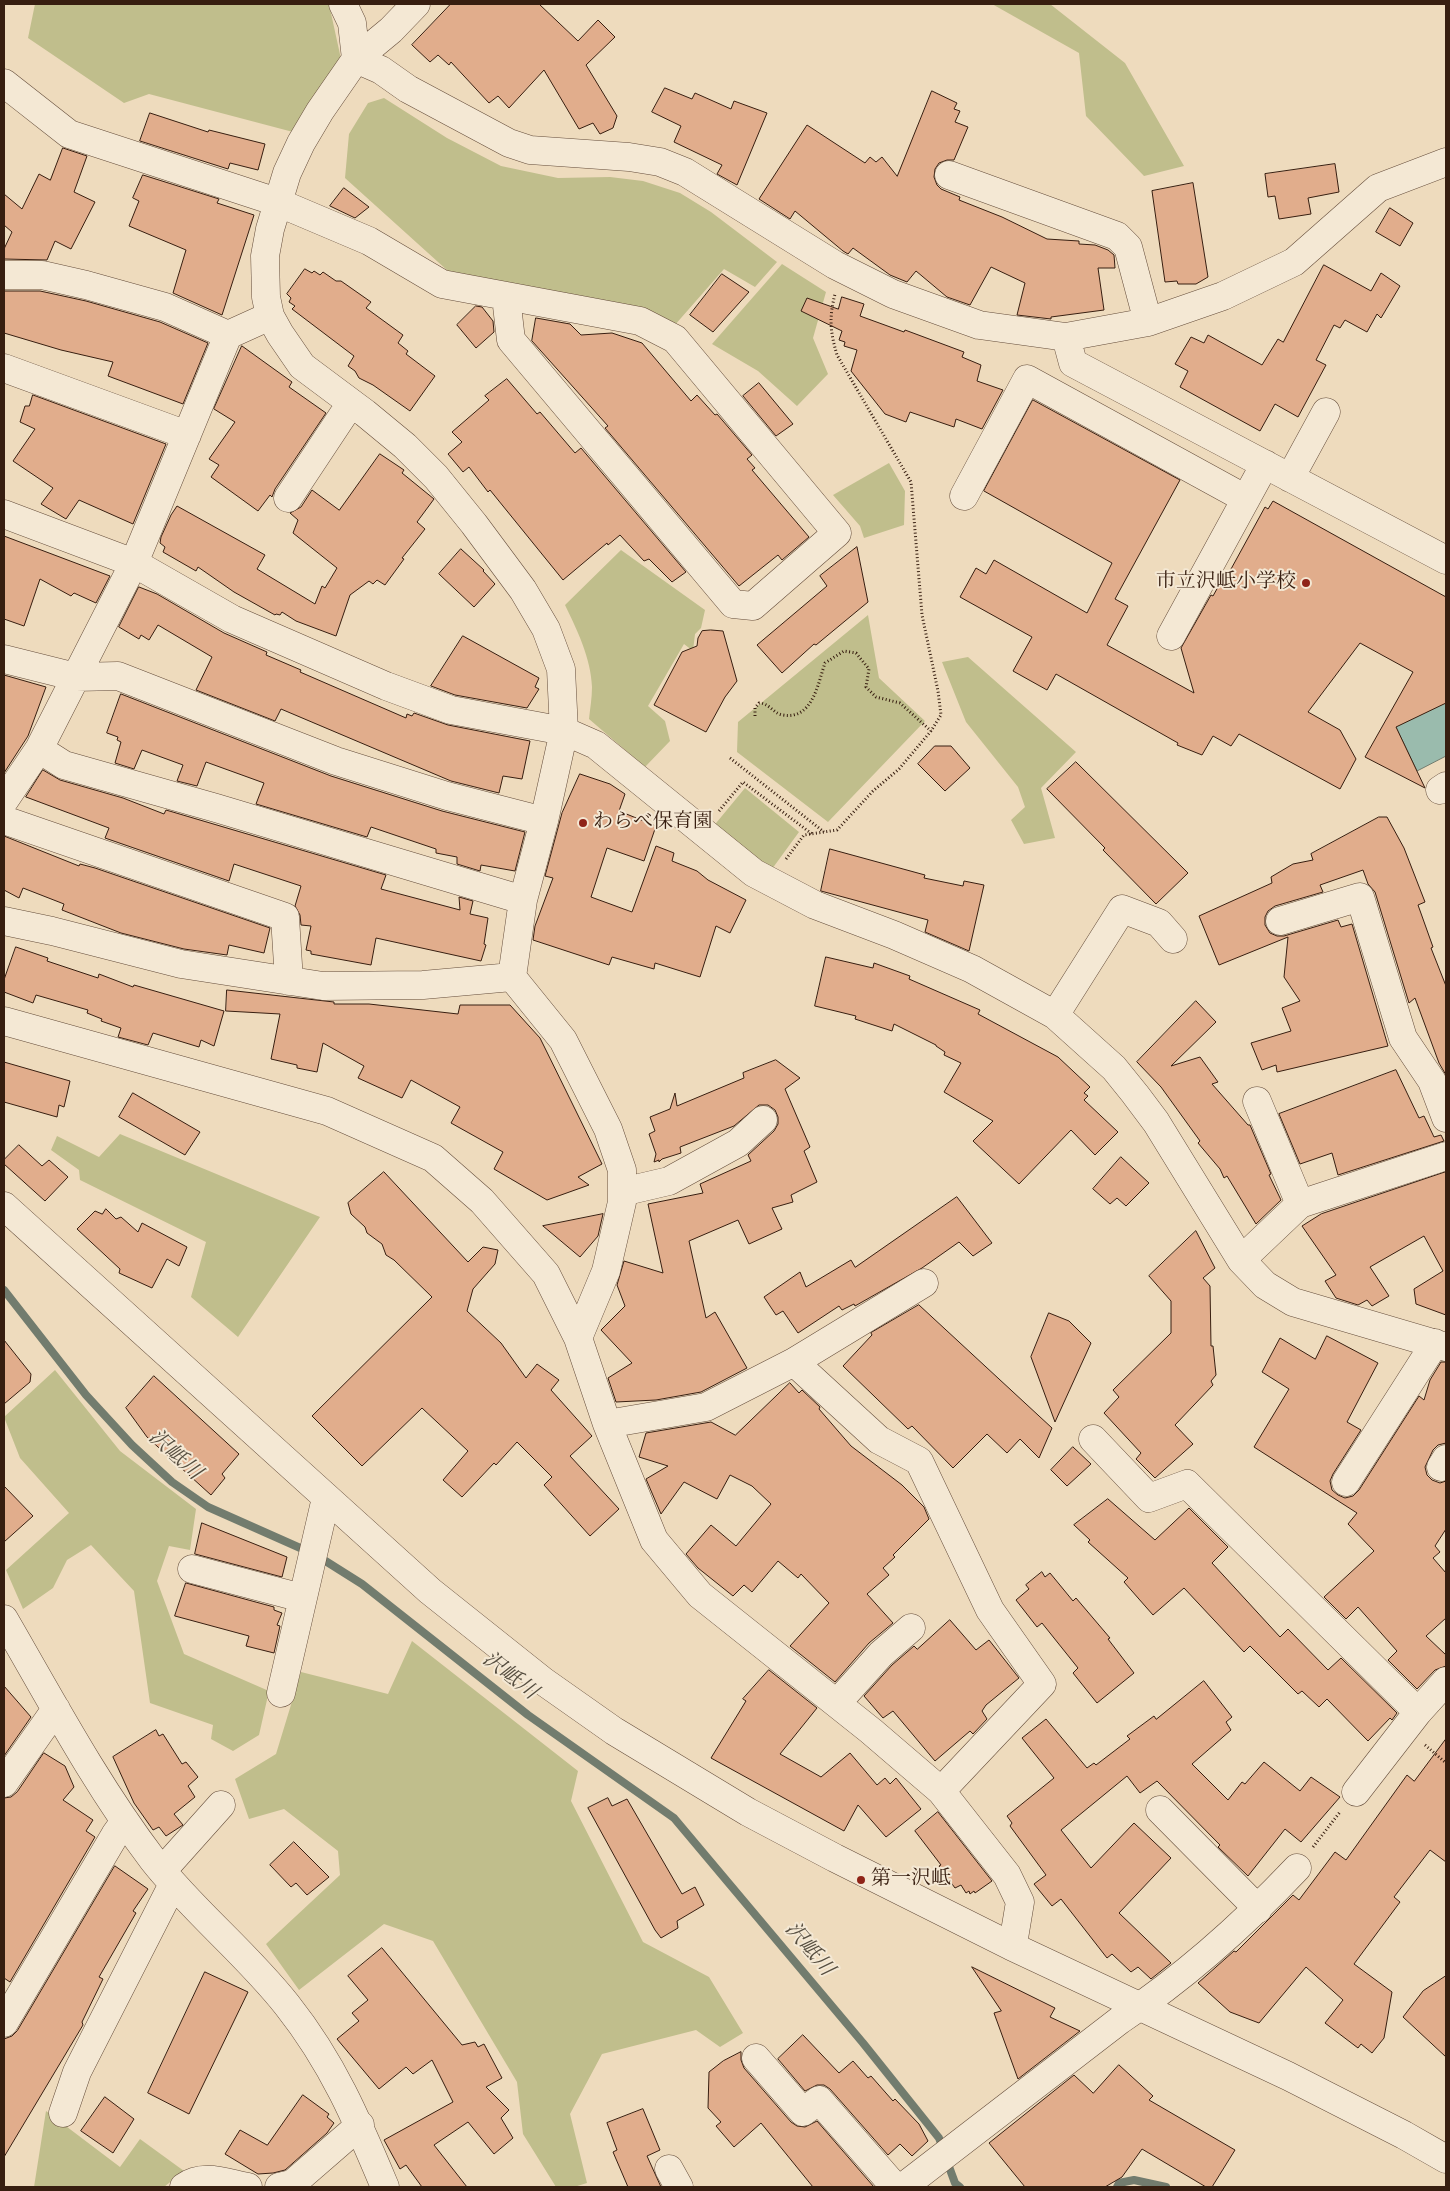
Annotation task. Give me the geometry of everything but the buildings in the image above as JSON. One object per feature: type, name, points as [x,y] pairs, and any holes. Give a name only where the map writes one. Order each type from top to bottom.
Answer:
[{"type":"street","points":[[343,4],[352,23],[356,59]]},
{"type":"street","points":[[416,4],[391,30],[356,59],[320,111],[301,143],[277,202],[265,256],[266,297],[270,316],[302,366],[405,446],[436,477],[474,524],[523,590],[546,629],[561,669],[564,731],[544,821],[523,900],[512,977],[563,1040],[608,1129],[622,1170],[622,1202],[606,1271],[578,1338]]},
{"type":"street","points":[[356,59],[381,70],[408,89],[509,143],[530,150],[629,157],[660,162],[685,172],[842,268],[893,294],[979,325],[1066,337],[1148,322],[1223,296],[1294,262],[1378,188],[1446,162]]},
{"type":"street","points":[[4,83],[69,134],[277,202],[369,241],[442,284],[506,296],[640,322],[675,339],[837,532],[754,606],[733,604],[511,340],[506,296]]},
{"type":"street","points":[[949,175],[1117,236],[1128,247],[1148,322]]},
{"type":"street","points":[[4,275],[42,275],[86,285],[165,307],[228,335]]},
{"type":"street","points":[[4,801],[39,749],[134,563],[228,335],[270,316]]},
{"type":"street","points":[[1066,337],[1073,363],[1446,560]]},
{"type":"street","points":[[4,368],[187,435]]},
{"type":"street","points":[[964,496],[1027,379],[1246,499]]},
{"type":"street","points":[[288,498],[351,403]]},
{"type":"street","points":[[1290,478],[1326,412]]},
{"type":"street","points":[[1171,636],[1265,464]]},
{"type":"street","points":[[4,514],[134,563],[232,619],[386,686],[451,710],[564,731],[596,745],[754,873],[815,905],[894,935],[972,969],[1055,1015],[1114,1068],[1135,1094],[1156,1122],[1241,1260],[1265,1285],[1293,1302],[1440,1345],[1346,1482]]},
{"type":"street","points":[[4,659],[76,677],[118,676],[336,761],[447,796],[544,821]]},
{"type":"street","points":[[39,749],[64,765],[216,808],[523,900]]},
{"type":"street","points":[[4,820],[286,917],[289,981]]},
{"type":"street","points":[[1280,922],[1360,897],[1403,1038],[1432,1081],[1446,1118]]},
{"type":"street","points":[[1055,1015],[1122,909],[1159,923],[1172,940]]},
{"type":"street","points":[[4,921],[52,931],[181,964],[323,986],[423,985],[512,977]]},
{"type":"street","points":[[4,1021],[328,1111],[433,1158],[482,1201],[546,1274],[578,1338],[607,1424],[654,1540],[700,1595],[836,1703],[941,1791],[1007,1875],[1020,1902],[1011,1946]]},
{"type":"street","points":[[1257,1101],[1300,1204]]},
{"type":"street","points":[[622,1192],[669,1181],[738,1144],[763,1120]]},
{"type":"street","points":[[1241,1260],[1300,1204],[1446,1156]]},
{"type":"street","points":[[4,1206],[430,1591],[543,1681],[614,1731],[676,1771],[748,1812],[1011,1946],[1296,2080],[1404,2135],[1446,2159]]},
{"type":"street","points":[[607,1424],[706,1407],[794,1362],[924,1283]]},
{"type":"street","points":[[794,1362],[879,1440],[919,1460],[990,1610],[1042,1684],[941,1791]]},
{"type":"street","points":[[1093,1439],[1149,1498],[1187,1484],[1418,1712]]},
{"type":"street","points":[[281,1693],[326,1498]]},
{"type":"street","points":[[192,1569],[302,1598]]},
{"type":"street","points":[[4,1619],[56,1709],[125,1821],[168,1877],[286,2003],[309,2034],[333,2071],[360,2126],[385,2187]]},
{"type":"street","points":[[836,1703],[882,1654],[911,1628]]},
{"type":"street","points":[[1356,1792],[1418,1712],[1446,1681]]},
{"type":"street","points":[[4,1783],[56,1709]]},
{"type":"street","points":[[63,2113],[77,2072],[168,1877],[221,1806]]},
{"type":"street","points":[[1160,1810],[1258,1909]]},
{"type":"street","points":[[4,2023],[125,1821]]},
{"type":"street","points":[[902,2187],[1158,1995],[1258,1909],[1297,1868]]},
{"type":"street","points":[[756,2058],[803,2112],[819,2100],[895,2187]]},
{"type":"street","points":[[278,2187],[292,2184],[360,2126]]},
{"type":"street","points":[[184,2187],[190,2182],[209,2179],[248,2187]]},
{"type":"path","points":[[769,881],[804,835],[836,830],[873,791],[899,769],[931,731],[941,715],[938,691],[922,615],[911,482],[837,355],[831,331],[830,313],[842,268]]},
{"type":"path","points":[[755,716],[755,708],[759,703],[765,703],[781,715],[794,715],[807,708],[816,693],[825,663],[844,651],[856,653],[869,669],[866,687],[876,697],[900,703],[931,731]]},
{"type":"path","points":[[730,758],[824,832]]},
{"type":"path","points":[[712,807],[718,813],[743,782],[812,834]]},
{"type":"path","points":[[1297,1868],[1356,1792]]},
{"type":"shaded area","points":[[35,4],[329,4],[341,59],[293,132],[149,94],[124,103],[28,38]]},
{"type":"shaded area","points":[[992,4],[1050,4],[1125,63],[1184,166],[1144,176],[1086,116],[1079,53]]},
{"type":"shaded area","points":[[384,98],[447,138],[501,166],[558,178],[610,177],[643,181],[680,193],[711,212],[777,262],[755,287],[724,269],[674,326],[448,271],[345,178],[349,134],[368,103]]},
{"type":"shaded area","points":[[782,264],[826,292],[813,338],[828,374],[797,406],[758,371],[712,344]]},
{"type":"shaded area","points":[[889,463],[905,491],[904,525],[864,538],[860,526],[833,495]]},
{"type":"shaded area","points":[[621,550],[705,610],[701,628],[695,634],[693,651],[684,644],[648,706],[665,721],[670,741],[645,767],[589,719],[592,687],[589,665],[583,644],[565,605]]},
{"type":"shaded area","points":[[868,615],[879,678],[925,721],[828,822],[737,752],[738,722]]},
{"type":"shaded area","points":[[968,657],[1076,752],[1041,788],[1055,838],[1024,844],[1011,820],[1025,807],[1018,787],[966,722],[942,662]]},
{"type":"shaded area","points":[[1446,703],[1446,756],[1417,771],[1396,727]]},
{"type":"shaded area","points":[[745,788],[799,832],[772,869],[712,828]]},
{"type":"shaded area","points":[[120,1134],[320,1217],[238,1337],[191,1297],[206,1242],[80,1180],[79,1170],[51,1150],[57,1136],[99,1157]]},
{"type":"shaded area","points":[[55,1370],[120,1451],[196,1509],[190,1550],[169,1546],[157,1581],[184,1654],[269,1691],[259,1735],[233,1751],[211,1739],[213,1725],[150,1703],[134,1591],[91,1545],[67,1560],[53,1588],[23,1609],[6,1570],[69,1513],[20,1458],[4,1417]]},
{"type":"shaded area","points":[[412,1641],[578,1771],[571,1801],[643,1942],[709,1977],[743,2033],[720,2047],[696,2030],[602,2054],[570,2114],[587,2183],[574,2187],[556,2187],[523,2134],[517,2082],[433,1941],[384,1924],[299,1990],[266,1944],[340,1875],[338,1851],[284,1809],[249,1819],[235,1779],[276,1754],[301,1672],[388,1694]]},
{"type":"shaded area","points":[[46,2111],[120,2167],[140,2139],[184,2171],[164,2187],[34,2187]]},
{"type":"waterway","name":"沢岻川","points":[[4,1290],[86,1395],[132,1445],[172,1482],[208,1507],[316,1555],[362,1584],[528,1715],[674,1818],[863,2043],[939,2138],[943,2149]]},
{"type":"waterway","name":"沢岻川","points":[[948,2164],[955,2183],[960,2187]]},
{"type":"waterway","name":"沢岻川","points":[[1117,2187],[1119,2183],[1134,2180],[1166,2187]]},
{"type":"place","name":"市立沢岻小学校","points":[[1306,583]]},
{"type":"place","name":"わらべ保育園","points":[[583,823]]},
{"type":"place","name":"第一沢岻","points":[[861,1880]]}]
